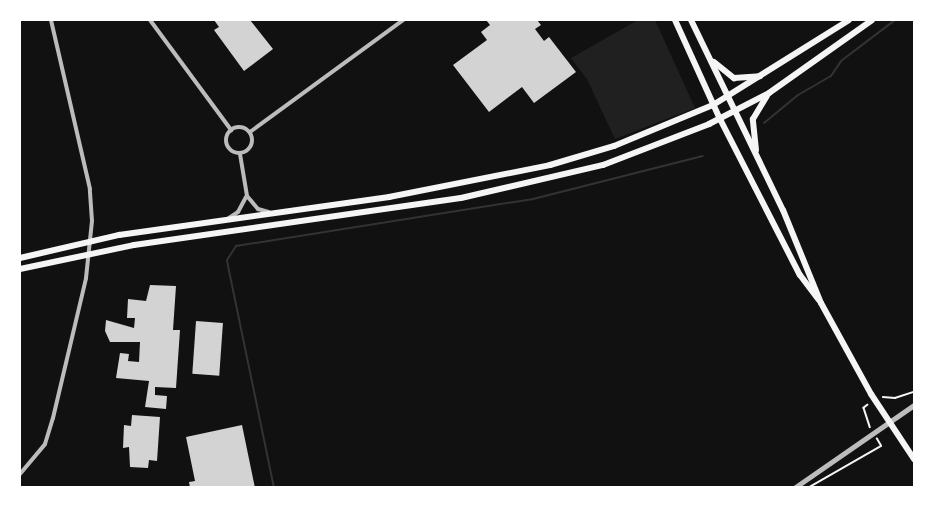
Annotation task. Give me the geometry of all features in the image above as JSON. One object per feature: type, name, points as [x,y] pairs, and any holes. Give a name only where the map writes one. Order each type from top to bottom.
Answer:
[{"type":"main road","points":[[675,20],[720,119],[800,275],[821,303],[875,401],[915,459]]},
{"type":"main road","points":[[691,20],[807,262],[821,303]]},
{"type":"main road","points":[[20,258],[62,245],[507,176],[614,146],[714,105],[764,76],[849,20]]},
{"type":"main road","points":[[20,269],[134,245],[507,189],[603,165],[720,119],[769,93],[872,20]]},
{"type":"main road","points":[[708,56],[734,78],[764,76]]},
{"type":"main road","points":[[756,154],[753,119],[769,93]]},
{"type":"street","points":[[20,474],[45,444],[86,278],[92,221],[90,189],[51,20]]},
{"type":"street","points":[[150,20],[231,130]]},
{"type":"street","points":[[250,132],[403,20]]},
{"type":"street","points":[[250,132],[239,127],[231,130],[226,137],[227,146],[240,154],[247,196],[258,209],[274,213]]},
{"type":"street","points":[[240,154],[252,145],[250,132]]},
{"type":"street","points":[[227,220],[238,212],[247,196]]},
{"type":"street","points":[[794,488],[915,405]]},
{"type":"path","points":[[864,408],[875,401],[915,392]]},
{"type":"path","points":[[808,488],[881,446]]},
{"type":"shaded area","points":[[638,20],[655,20],[695,108],[615,139],[587,79],[571,58]]},
{"type":"building","points":[[214,20],[250,20],[273,49],[244,71],[214,30],[219,27]]},
{"type":"building","points":[[486,20],[537,20],[541,25],[535,29],[544,41],[549,37],[576,72],[534,103],[522,87],[489,112],[453,65],[487,40],[481,32],[490,25]]},
{"type":"building","points":[[150,285],[176,286],[173,330],[180,330],[176,388],[155,387],[155,395],[167,396],[166,409],[145,407],[149,381],[116,378],[120,353],[129,354],[128,361],[139,362],[140,342],[110,342],[105,331],[106,320],[134,328],[135,318],[127,318],[128,299],[146,301]]},
{"type":"building","points":[[196,321],[223,323],[219,376],[192,374]]},
{"type":"building","points":[[132,415],[160,417],[157,461],[149,460],[148,468],[130,467],[129,447],[123,448],[124,425],[131,426]]},
{"type":"building","points":[[242,425],[255,488],[190,488],[189,482],[195,481],[186,437]]},
{"type":"waterway","points":[[764,123],[798,95],[831,76],[841,61],[895,20]]},
{"type":"waterway","points":[[274,488],[227,260],[236,246],[533,199],[703,156]]}]
